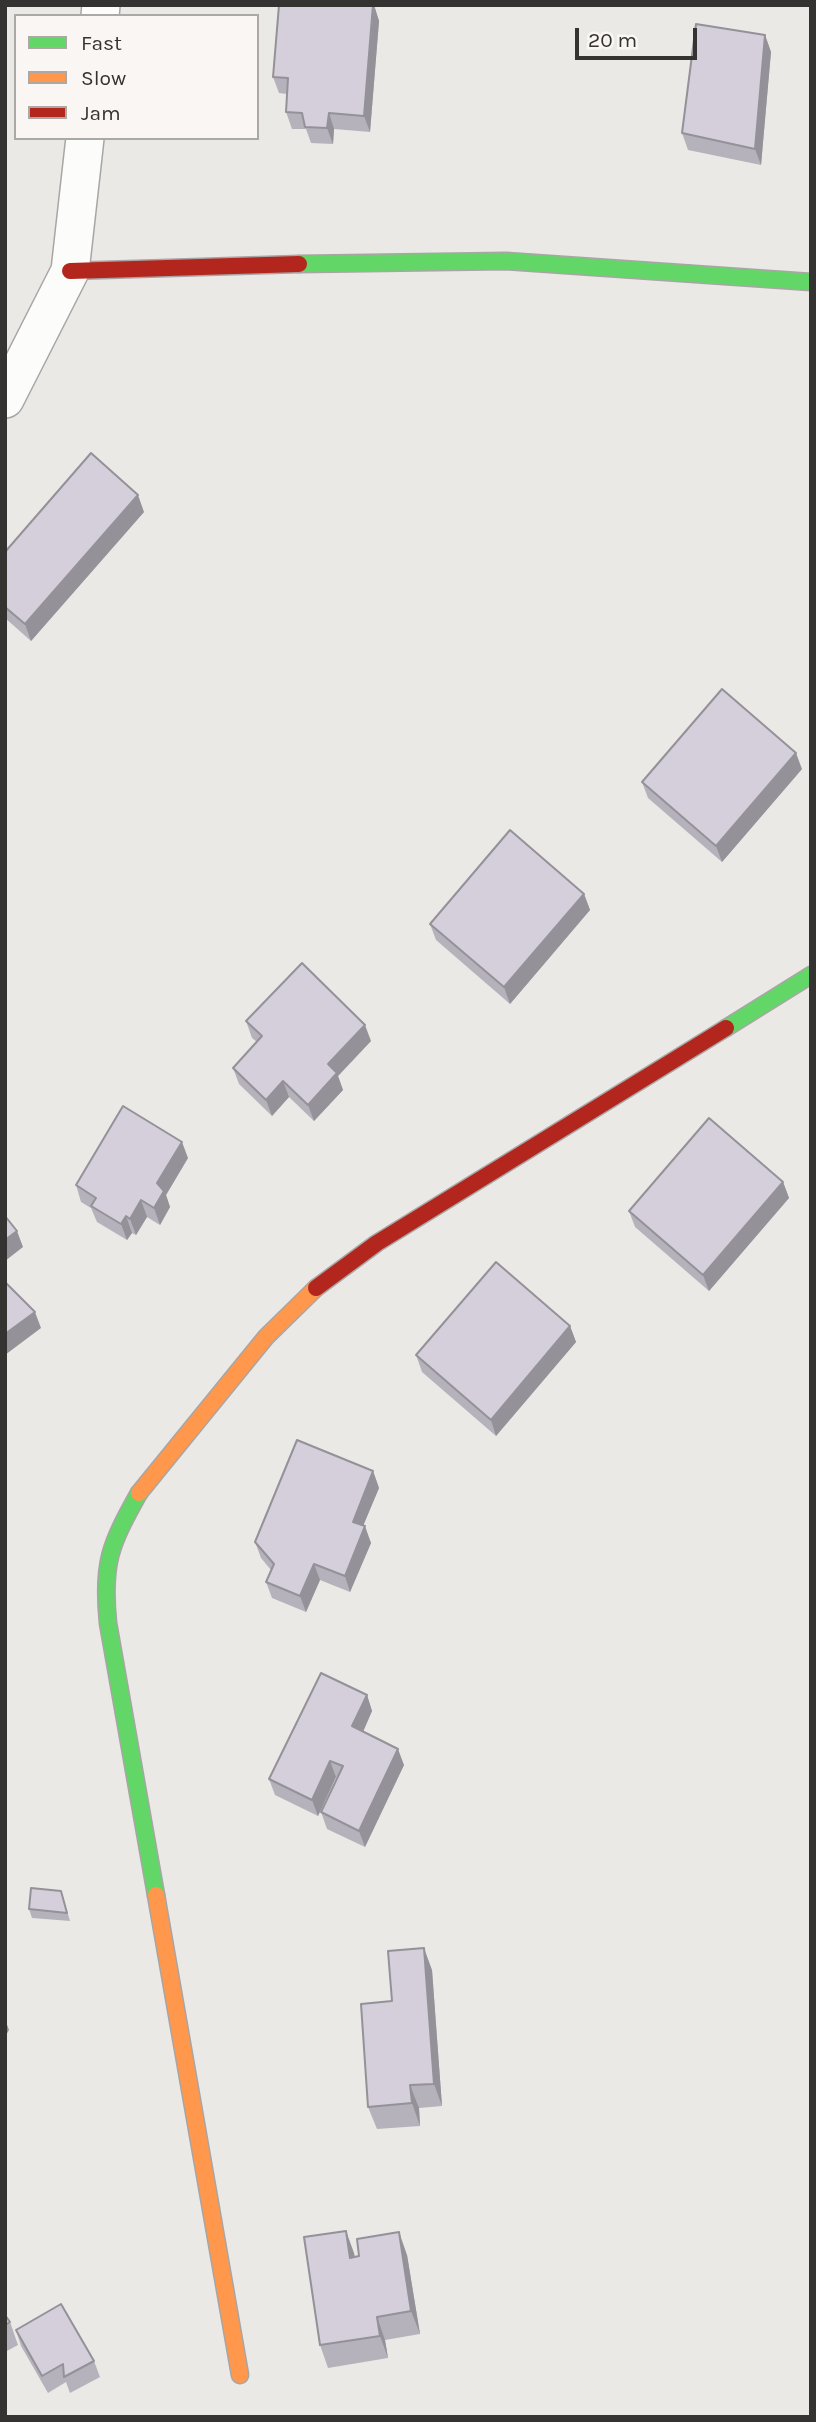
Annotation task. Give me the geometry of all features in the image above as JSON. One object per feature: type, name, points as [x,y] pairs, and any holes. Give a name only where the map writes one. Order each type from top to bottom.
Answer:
[{"type":"street","points":[[5,399],[70,271],[85,140]]},
{"type":"street","points":[[70,271],[421,260],[506,261],[811,282]]},
{"type":"street","points":[[240,2375],[108,1623],[104,1581],[115,1535],[142,1487],[266,1337],[315,1289],[377,1243],[811,975]]},
{"type":"building","points":[[279,5],[373,5],[364,116],[329,113],[327,128],[305,127],[302,113],[286,112],[288,78],[273,77]]},
{"type":"building","points":[[696,24],[765,35],[755,149],[682,133]]},
{"type":"building","points":[[91,453],[138,495],[25,624],[5,607],[5,552]]},
{"type":"building","points":[[722,689],[796,753],[716,846],[642,782]]},
{"type":"building","points":[[510,830],[584,894],[504,987],[430,924]]},
{"type":"building","points":[[302,963],[365,1025],[328,1064],[337,1073],[308,1105],[283,1081],[266,1100],[233,1068],[262,1036],[246,1021]]},
{"type":"building","points":[[123,1106],[182,1142],[157,1183],[164,1191],[154,1208],[141,1200],[130,1219],[126,1216],[121,1224],[91,1206],[96,1198],[76,1185]]},
{"type":"building","points":[[709,1118],[783,1182],[703,1275],[629,1211]]},
{"type":"building","points":[[5,1216],[17,1231],[5,1240]]},
{"type":"building","points":[[496,1262],[570,1326],[491,1420],[416,1355]]},
{"type":"building","points":[[5,1282],[35,1312],[5,1334]]},
{"type":"building","points":[[297,1440],[373,1471],[353,1522],[365,1526],[345,1576],[314,1564],[300,1596],[266,1582],[274,1564],[255,1542]]},
{"type":"building","points":[[321,1673],[367,1695],[352,1726],[398,1749],[359,1831],[321,1812],[343,1766],[330,1761],[312,1800],[269,1779]]},
{"type":"building","points":[[31,1888],[61,1891],[67,1913],[29,1909]]},
{"type":"building","points":[[424,1948],[434,2084],[410,2085],[412,2103],[368,2107],[361,2004],[392,2001],[388,1951]]},
{"type":"building","points":[[346,2231],[350,2258],[359,2256],[357,2239],[399,2232],[411,2311],[377,2317],[380,2336],[320,2345],[304,2237]]},
{"type":"building","points":[[61,2304],[94,2361],[64,2377],[63,2364],[42,2376],[16,2330]]},
{"type":"traffic: fast","points":[[299,264],[506,261],[811,282]]},
{"type":"traffic: fast","points":[[726,1028],[811,975]]},
{"type":"traffic: fast","points":[[139,1493],[110,1555],[106,1602],[156,1895]]},
{"type":"traffic: slow","points":[[139,1493],[266,1337],[316,1288]]},
{"type":"traffic: slow","points":[[156,1895],[240,2375]]},
{"type":"traffic: jam","points":[[70,271],[299,264]]},
{"type":"traffic: jam","points":[[316,1288],[377,1243],[726,1028]]}]
